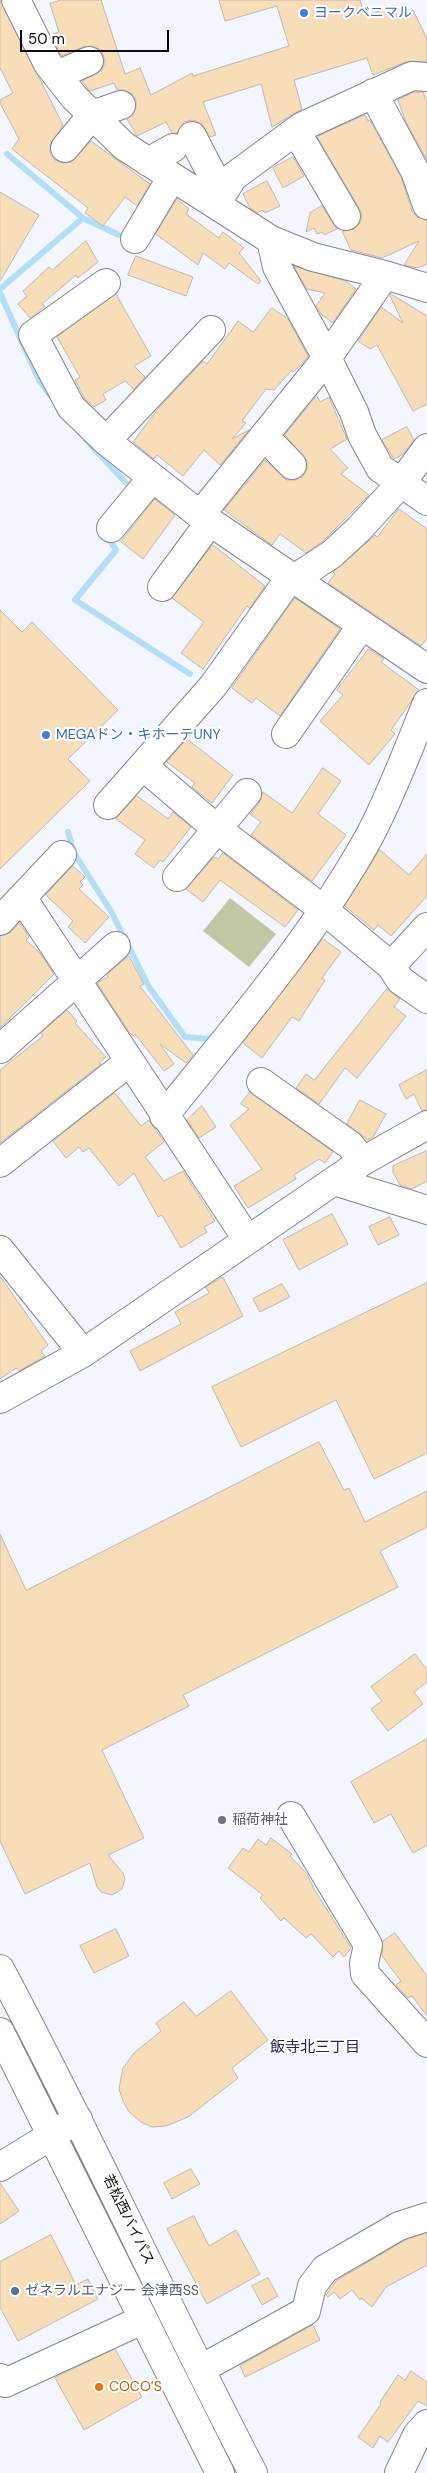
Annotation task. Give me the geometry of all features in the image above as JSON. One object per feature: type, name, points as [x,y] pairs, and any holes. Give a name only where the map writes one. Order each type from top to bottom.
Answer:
[{"type":"main road","points":[[16,0],[48,64],[92,115],[124,146],[172,177],[219,199],[271,240],[313,257],[385,275],[427,288]]},
{"type":"main road","points":[[57,75],[89,61]]},
{"type":"main road","points":[[219,199],[232,177],[296,131],[412,76],[426,78]]},
{"type":"main road","points":[[373,93],[415,171],[427,205]]},
{"type":"main road","points":[[65,148],[92,115],[121,105]]},
{"type":"main road","points":[[296,131],[346,216]]},
{"type":"main road","points":[[148,162],[182,142],[219,199]]},
{"type":"main road","points":[[135,239],[172,177]]},
{"type":"main road","points":[[271,240],[278,268],[327,358],[354,412],[362,435],[380,468],[427,501]]},
{"type":"main road","points":[[162,587],[205,519],[264,436],[327,358],[385,275]]},
{"type":"main road","points":[[106,284],[33,335],[71,407],[106,441],[205,519],[427,669]]},
{"type":"main road","points":[[106,441],[211,330]]},
{"type":"main road","points":[[264,436],[292,465]]},
{"type":"main road","points":[[108,805],[213,686],[285,585],[332,554],[352,536],[401,483],[427,448]]},
{"type":"main road","points":[[111,528],[152,478]]},
{"type":"main road","points":[[286,734],[362,625]]},
{"type":"main road","points":[[164,1116],[248,1012],[324,910],[370,834],[427,703]]},
{"type":"main road","points":[[143,766],[217,829],[324,910],[391,966],[400,980],[427,999]]},
{"type":"main road","points":[[177,876],[246,793]]},
{"type":"main road","points":[[0,921],[23,899],[62,855]]},
{"type":"main road","points":[[23,899],[164,1116],[247,1239]]},
{"type":"main road","points":[[391,966],[427,927]]},
{"type":"main road","points":[[0,1049],[116,946]]},
{"type":"main road","points":[[0,1163],[129,1062]]},
{"type":"main road","points":[[262,1082],[350,1145],[363,1161]]},
{"type":"main road","points":[[0,1400],[83,1352],[363,1161],[427,1125]]},
{"type":"main road","points":[[334,1181],[427,1210]]},
{"type":"main road","points":[[0,1250],[83,1352]]},
{"type":"main road","points":[[290,1816],[368,1945],[365,1974],[424,2034]]},
{"type":"main road","name":"若松西バイパス","points":[[0,1969],[78,2119],[253,2473]]},
{"type":"main road","points":[[0,2032],[220,2473]]},
{"type":"main road","points":[[0,2167],[78,2119]]},
{"type":"main road","points":[[201,2369],[306,2311],[312,2286],[325,2269],[398,2226],[427,2217]]},
{"type":"main road","points":[[0,2378],[5,2383],[142,2320]]},
{"type":"main road","points":[[399,2473],[417,2435],[427,2424]]},
{"type":"green space","points":[[230,898],[276,934],[249,967],[203,931]]},
{"type":"building","points":[[0,0],[63,125],[50,145],[50,153],[55,160],[63,163],[71,162],[91,141],[150,184],[137,206],[125,197],[103,226],[85,213],[88,208],[12,149],[19,139],[0,103],[0,100],[13,93],[0,68]]},
{"type":"building","points":[[61,0],[101,0],[125,74],[140,68],[151,95],[192,73],[193,76],[289,46],[277,6],[225,21],[219,0],[360,0],[365,16],[393,6],[397,17],[413,10],[427,39],[427,61],[406,62],[373,75],[367,58],[294,80],[302,109],[272,127],[261,84],[203,102],[216,135],[210,137],[201,123],[192,120],[184,122],[177,133],[172,133],[166,122],[137,136],[127,119],[133,115],[136,107],[136,100],[132,94],[124,90],[117,90],[114,83],[90,91],[82,81],[102,70],[105,62],[103,54],[99,49],[91,46],[83,47],[61,56],[51,35],[59,32],[50,4]]},
{"type":"building","points":[[415,92],[423,92],[427,102],[427,160],[406,122],[398,100]]},
{"type":"building","points":[[365,115],[368,121],[370,120],[401,177],[412,211],[417,217],[427,220],[427,264],[417,268],[404,265],[419,241],[382,258],[351,250],[342,231],[354,229],[360,223],[362,215],[317,137]]},
{"type":"building","points":[[293,157],[304,176],[283,188],[273,168]]},
{"type":"building","points":[[267,181],[280,206],[265,213],[263,210],[257,213],[250,208],[243,194]]},
{"type":"building","points":[[0,192],[39,215],[0,281]]},
{"type":"building","points":[[177,199],[189,209],[186,214],[219,238],[223,232],[244,248],[239,253],[261,281],[258,284],[229,263],[225,269],[203,253],[198,265],[156,234]]},
{"type":"building","points":[[322,206],[337,229],[324,235],[322,232],[317,234],[314,228],[306,232],[310,213]]},
{"type":"building","points":[[86,241],[98,262],[78,278],[76,275],[42,304],[45,306],[30,318],[18,304],[27,296],[23,291],[49,267],[52,270]]},
{"type":"building","points":[[136,256],[193,277],[186,296],[128,275]]},
{"type":"building","points":[[294,266],[346,281],[356,289],[333,323],[321,314],[316,306],[325,293],[307,289]]},
{"type":"building","points":[[116,294],[151,356],[134,366],[145,377],[134,389],[125,381],[103,394],[106,400],[94,407],[85,399],[75,380],[80,377],[57,337]]},
{"type":"building","points":[[391,294],[427,316],[427,404],[413,411],[377,345],[370,349],[358,341],[381,307],[403,323],[390,296]]},
{"type":"building","points":[[272,308],[288,319],[308,356],[274,390],[266,389],[242,421],[246,423],[232,439],[249,430],[220,465],[204,450],[183,476],[157,455],[154,459],[133,442],[157,410],[203,361],[207,364],[238,321],[253,332]]},
{"type":"building","points":[[317,396],[320,402],[329,397],[347,439],[330,449],[348,468],[341,474],[369,495],[322,542],[306,553],[280,534],[272,545],[224,510],[265,460],[287,480],[296,480],[303,476],[307,469],[307,461],[285,435]]},
{"type":"building","points":[[407,427],[414,440],[403,454],[394,459],[382,440]]},
{"type":"building","points":[[155,499],[175,515],[143,559],[121,542]]},
{"type":"building","points":[[399,509],[427,529],[427,638],[421,646],[328,583],[335,574],[333,572],[375,535],[377,537]]},
{"type":"building","points":[[213,545],[265,586],[250,608],[247,606],[203,669],[181,653],[204,622],[172,598]]},
{"type":"building","points":[[295,598],[340,629],[280,716],[256,698],[252,703],[232,688]]},
{"type":"building","name":"MEGAドン・キホーテUNY","points":[[0,610],[22,632],[32,622],[118,710],[68,759],[90,781],[0,869]]},
{"type":"building","points":[[369,649],[384,659],[381,662],[419,690],[391,730],[395,734],[369,765],[320,721],[343,695],[337,690]]},
{"type":"building","points":[[187,739],[233,775],[212,803],[192,787],[195,783],[167,762]]},
{"type":"building","points":[[323,768],[341,781],[318,814],[346,835],[312,881],[251,835],[261,822],[250,814],[259,803],[263,792],[292,813]]},
{"type":"building","points":[[137,796],[168,819],[173,812],[191,827],[163,862],[160,860],[154,868],[135,854],[145,840],[116,819]]},
{"type":"building","points":[[380,850],[409,875],[427,854],[427,896],[391,936],[378,925],[374,930],[345,906]]},
{"type":"building","points":[[223,853],[298,910],[285,927],[220,880],[203,902],[186,889],[214,857],[218,859]]},
{"type":"building","points":[[73,866],[85,877],[80,882],[83,885],[79,889],[109,917],[85,943],[68,927],[73,921],[46,895]]},
{"type":"building","points":[[20,923],[29,937],[26,940],[40,953],[54,974],[0,1028],[0,936],[11,932]]},
{"type":"building","points":[[323,939],[341,952],[322,978],[325,980],[299,1021],[292,1017],[262,1058],[243,1043]]},
{"type":"building","points":[[129,956],[144,984],[140,986],[193,1055],[186,1063],[160,1044],[174,1064],[164,1071],[135,1034],[133,1036],[129,1032],[97,983],[108,977],[107,975]]},
{"type":"building","points":[[387,989],[400,999],[394,1007],[406,1016],[357,1078],[345,1068],[319,1104],[296,1088],[306,1074],[314,1080]]},
{"type":"building","points":[[67,1010],[77,1021],[75,1023],[106,1057],[99,1063],[101,1064],[0,1143],[0,1070],[43,1036],[41,1033]]},
{"type":"building","points":[[427,1070],[427,1109],[422,1111],[414,1094],[406,1099],[399,1085]]},
{"type":"building","points":[[250,1092],[333,1152],[325,1163],[319,1159],[294,1175],[296,1179],[248,1208],[234,1186],[262,1169],[230,1125],[249,1109],[241,1104]]},
{"type":"building","points":[[115,1093],[141,1126],[149,1120],[164,1142],[145,1157],[164,1181],[183,1171],[215,1221],[204,1227],[207,1232],[181,1248],[162,1215],[158,1217],[134,1173],[119,1186],[89,1148],[83,1152],[79,1147],[66,1158],[53,1141]]},
{"type":"building","points":[[360,1100],[386,1114],[373,1137],[368,1140],[347,1124]]},
{"type":"building","points":[[202,1106],[216,1127],[199,1138],[187,1120]]},
{"type":"building","points":[[427,1151],[427,1181],[412,1189],[400,1185],[393,1172],[393,1166]]},
{"type":"building","points":[[332,1214],[348,1244],[299,1270],[283,1240]]},
{"type":"building","points":[[390,1217],[399,1235],[378,1245],[369,1227]]},
{"type":"building","points":[[0,1276],[48,1345],[41,1351],[45,1356],[19,1371],[16,1368],[0,1379]]},
{"type":"building","points":[[223,1277],[243,1316],[140,1371],[130,1351],[181,1324],[175,1312],[209,1293],[206,1287]]},
{"type":"building","points":[[427,1283],[427,1453],[374,1479],[336,1400],[241,1447],[212,1387]]},
{"type":"building","points":[[282,1284],[290,1297],[260,1312],[253,1299]]},
{"type":"building","points":[[319,1442],[344,1490],[349,1488],[365,1522],[427,1491],[427,1527],[380,1551],[398,1587],[183,1695],[189,1706],[102,1750],[144,1838],[108,1855],[123,1873],[125,1879],[122,1889],[112,1895],[101,1892],[97,1887],[90,1863],[25,1894],[0,1841],[0,1534],[26,1590]]},
{"type":"building","points":[[415,1654],[427,1670],[427,1682],[414,1692],[423,1704],[388,1731],[371,1709],[382,1701],[371,1687]]},
{"type":"building","points":[[427,1739],[427,1845],[413,1853],[391,1814],[374,1823],[351,1782]]},
{"type":"building","points":[[271,1838],[292,1854],[290,1856],[307,1874],[314,1889],[351,1948],[344,1957],[339,1951],[333,1957],[311,1934],[306,1938],[284,1918],[281,1921],[260,1898],[263,1895],[228,1868],[243,1848],[249,1852],[258,1839],[266,1845]]},
{"type":"building","points":[[116,1929],[129,1956],[94,1973],[80,1946]]},
{"type":"building","points":[[395,1933],[427,1976],[427,2016],[412,1996],[408,1998],[396,1985],[401,1981],[382,1956],[382,1942]]},
{"type":"building","points":[[231,1991],[268,2040],[232,2068],[238,2078],[188,2117],[166,2126],[152,2127],[141,2122],[129,2112],[119,2089],[123,2068],[134,2053],[161,2031],[156,2023],[184,2002],[196,2016]]},
{"type":"building","points":[[191,2169],[200,2184],[172,2199],[164,2183]]},
{"type":"building","points":[[0,2183],[19,2211],[0,2224]]},
{"type":"building","points":[[194,2216],[209,2246],[236,2230],[260,2274],[207,2304],[167,2229]]},
{"type":"building","points":[[427,2233],[427,2265],[386,2287],[372,2307],[361,2298],[360,2300],[352,2290],[340,2299],[334,2292],[328,2297],[326,2295],[336,2281],[405,2240]]},
{"type":"building","name":"ゼネラルエナジー 会津西SS","points":[[51,2235],[76,2285],[88,2279],[98,2299],[18,2341],[0,2307],[0,2262]]},
{"type":"building","points":[[268,2278],[278,2296],[262,2305],[252,2286]]},
{"type":"building","points":[[313,2325],[320,2340],[245,2377],[240,2366]]},
{"type":"building","name":"COCO’S","points":[[115,2349],[142,2397],[84,2430],[55,2378]]},
{"type":"building","points":[[411,2371],[427,2382],[427,2406],[418,2401],[388,2442],[380,2436],[373,2448],[358,2437],[398,2375],[405,2380]]},
{"type":"waterway","points":[[7,154],[83,218],[119,235]]},
{"type":"waterway","points":[[0,289],[83,218]]},
{"type":"waterway","points":[[0,293],[39,380],[50,395]]},
{"type":"waterway","points":[[86,440],[130,487],[127,491]]},
{"type":"waterway","points":[[107,536],[116,550],[75,600],[190,674]]},
{"type":"waterway","points":[[68,832],[74,853],[112,913],[149,987],[185,1037],[210,1039]]},
{"type":"place","name":"ヨークベニマル","points":[[304,13]]},
{"type":"place","name":"MEGAドン・キホーテUNY","points":[[46,735]]},
{"type":"place","name":"稲荷神社","points":[[222,1820]]},
{"type":"place","name":"ゼネラルエナジー 会津西SS","points":[[15,2291]]},
{"type":"place","name":"COCO’S","points":[[99,2387]]},
{"type":"district","name":"飯寺北三丁目","points":[[315,2048]]}]
